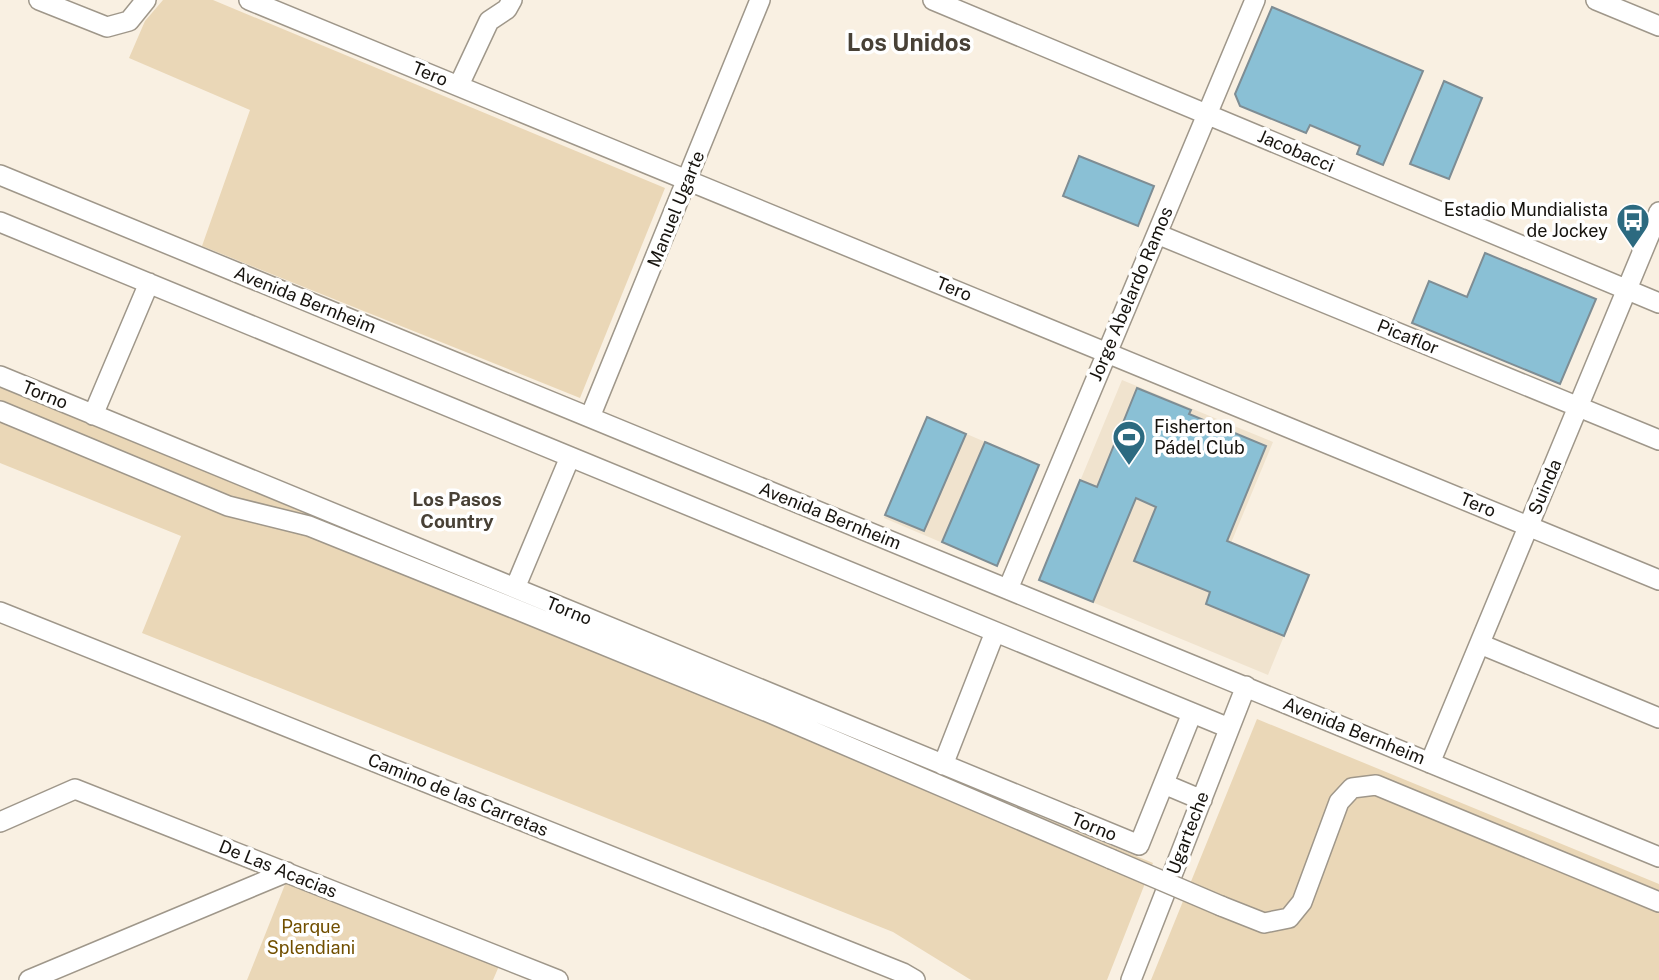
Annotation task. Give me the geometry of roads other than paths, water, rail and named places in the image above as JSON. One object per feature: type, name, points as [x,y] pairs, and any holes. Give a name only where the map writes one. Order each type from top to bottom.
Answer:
[{"type":"street","points":[[40,0],[107,27],[129,21],[146,0]]},
{"type":"street","name":"Tero","points":[[249,0],[1659,580]]},
{"type":"street","points":[[459,86],[488,21],[507,9],[512,0]]},
{"type":"street","name":"Manuel Ugarte","points":[[590,417],[760,0]]},
{"type":"street","name":"Jacobacci","points":[[933,0],[1659,303]]},
{"type":"street","name":"Jorge Abelardo Ramos","points":[[1008,589],[1255,0]]},
{"type":"street","points":[[1596,0],[1659,26]]},
{"type":"street","name":"Avenida Bernheim","points":[[0,175],[1659,857]]},
{"type":"street","name":"Suinda","points":[[1430,762],[1659,212]]},
{"type":"street","points":[[0,222],[1229,728]]},
{"type":"street","name":"Picaflor","points":[[1157,234],[1659,440]]},
{"type":"street","points":[[93,415],[149,283]]},
{"type":"street","name":"Torno","points":[[0,376],[1139,845],[1164,783]]},
{"type":"street","points":[[0,411],[228,506],[309,526],[519,610],[768,712],[1264,923],[1289,918],[1302,902],[1339,802],[1352,788],[1376,785],[1659,901]]},
{"type":"street","points":[[514,588],[570,457]]},
{"type":"street","name":"Camino de las Carretas","points":[[0,612],[903,972],[915,980]]},
{"type":"street","points":[[943,765],[995,632]]},
{"type":"street","points":[[1480,644],[1659,718]]},
{"type":"street","name":"Ugarteche","points":[[1131,980],[1246,687]]},
{"type":"street","points":[[1192,713],[1164,783],[1202,800]]},
{"type":"street","name":"De Las Acacias","points":[[0,822],[75,789],[558,980]]},
{"type":"street","points":[[29,980],[287,872]]},
{"type":"place","name":"Estadio Mundialista de Jockey","points":[[1633,250]]},
{"type":"place","name":"Fisherton Pádel Club","points":[[1129,467]]},
{"type":"district","name":"Los Unidos","points":[[909,43]]},
{"type":"district","name":"Los Pasos Country","points":[[457,510]]},
{"type":"park label","name":"Parque Splendiani","points":[[311,937]]}]
